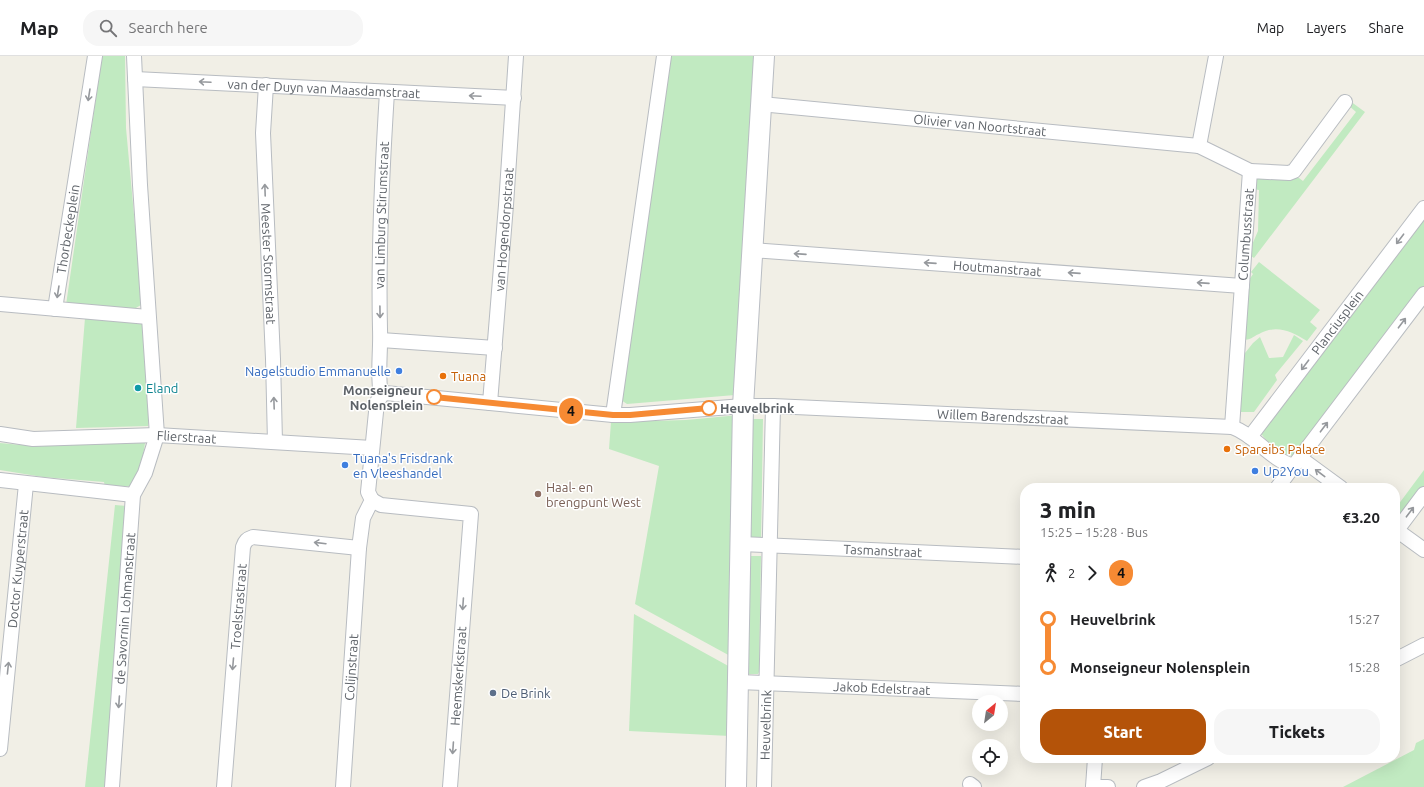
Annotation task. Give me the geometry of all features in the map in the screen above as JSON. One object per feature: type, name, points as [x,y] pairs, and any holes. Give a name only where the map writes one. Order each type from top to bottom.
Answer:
[{"type":"street","name":"Thorbeckeplein","points":[[55,309],[95,56]]},
{"type":"street","points":[[134,56],[134,79],[156,435]]},
{"type":"street","name":"van Hogendorpstraat","points":[[490,403],[516,56]]},
{"type":"street","points":[[613,415],[664,56]]},
{"type":"street","points":[[736,787],[743,406],[764,56]]},
{"type":"street","points":[[1216,56],[1199,146],[1250,171]]},
{"type":"street","name":"van der Duyn van Maasdamstraat","points":[[134,79],[514,98]]},
{"type":"street","name":"Meester Stormstraat","points":[[266,86],[263,133],[273,359],[275,442]]},
{"type":"street","name":"van Limburg Stirumstraat","points":[[381,396],[379,375],[381,340],[380,219],[387,92]]},
{"type":"street","name":"Columbusstraat","points":[[1232,427],[1250,171],[1288,173],[1294,171],[1345,102]]},
{"type":"street","name":"Olivier van Noortstraat","points":[[761,104],[1199,146]]},
{"type":"street","name":"Planciusplein","points":[[1250,437],[1424,208]]},
{"type":"street","name":"Houtmanstraat","points":[[752,250],[1242,286]]},
{"type":"street","points":[[1281,483],[1424,294]]},
{"type":"street","points":[[0,304],[148,317]]},
{"type":"street","points":[[381,340],[495,348]]},
{"type":"street","points":[[359,548],[363,518],[372,500],[368,492],[377,402],[381,396],[390,393],[613,415],[743,406],[773,406]]},
{"type":"street","name":"Willem Barendszstraat","points":[[773,406],[1232,427]]},
{"type":"street","name":"Heuvelbrink","points":[[764,787],[773,406]]},
{"type":"street","points":[[1232,427],[1240,430],[1284,463],[1297,462],[1333,483]]},
{"type":"street","name":"Flierstraat","points":[[0,434],[33,439],[156,435],[372,448]]},
{"type":"street","name":"de Savornin Lohmanstraat","points":[[112,787],[133,496],[145,473],[156,435]]},
{"type":"street","points":[[0,480],[133,496]]},
{"type":"street","name":"Doctor Kuyperstraat","points":[[0,749],[26,484]]},
{"type":"street","points":[[1400,524],[1424,494]]},
{"type":"street","name":"Heemskerkstraat","points":[[372,500],[381,505],[471,514],[450,787]]},
{"type":"street","points":[[1400,532],[1424,550]]},
{"type":"street","name":"Troelstrastraat","points":[[224,787],[243,547],[245,542],[248,538],[253,537],[359,548]]},
{"type":"street","name":"Tasmanstraat","points":[[741,544],[1020,557]]},
{"type":"street","name":"Colijnstraat","points":[[343,787],[359,548]]},
{"type":"street","points":[[1400,657],[1424,645]]},
{"type":"street","name":"Jakob Edelstraat","points":[[738,682],[1020,694]]},
{"type":"street","points":[[1095,763],[1093,787],[1108,787]]},
{"type":"street","points":[[1144,787],[1161,782],[1198,763]]},
{"type":"green space","points":[[102,56],[125,56],[126,128],[141,305],[134,309],[66,305]]},
{"type":"green space","points":[[670,56],[758,56],[735,395],[627,404],[621,400]]},
{"type":"green space","points":[[1350,101],[1365,112],[1254,258],[1248,254],[1258,231],[1259,190],[1253,189],[1254,180],[1258,177],[1295,175],[1303,181],[1356,112],[1347,104]]},
{"type":"green space","points":[[1424,213],[1424,287],[1299,452],[1294,456],[1285,454],[1275,448],[1261,433]]},
{"type":"green space","points":[[1259,262],[1320,310],[1310,322],[1317,328],[1307,341],[1290,332],[1278,329],[1266,331],[1249,339],[1242,340],[1249,280],[1253,274],[1251,272]]},
{"type":"green space","points":[[85,318],[142,321],[149,421],[148,426],[76,428]]},
{"type":"green space","points":[[1294,335],[1303,341],[1275,375],[1277,380],[1254,412],[1237,412],[1241,358],[1260,337],[1269,358],[1283,357]]},
{"type":"green space","points":[[739,415],[732,657],[635,604],[659,466],[609,449],[611,422],[686,420]]},
{"type":"green space","points":[[751,419],[763,419],[761,543],[749,543]]},
{"type":"green space","points":[[0,443],[21,445],[145,443],[141,470],[132,486],[105,487],[104,482],[43,477],[0,470]]},
{"type":"green space","points":[[1424,470],[1424,489],[1403,517],[1400,515],[1400,502]]},
{"type":"green space","points":[[115,505],[127,506],[105,787],[85,787]]},
{"type":"green space","points":[[748,556],[761,556],[758,674],[746,674]]},
{"type":"green space","points":[[634,614],[732,668],[730,736],[629,731]]},
{"type":"green space","points":[[1424,739],[1424,787],[1343,787],[1389,763],[1400,763],[1400,757],[1414,750],[1416,743]]},
{"type":"bus line","name":"4","points":[[434,397],[613,415],[630,415],[709,408]]},
{"type":"place","name":"Nagelstudio Emmanuelle","points":[[399,371]]},
{"type":"place","name":"Tuana","points":[[443,376]]},
{"type":"place","name":"Eland","points":[[138,388]]},
{"type":"place","name":"Monseigneur Nolensplein","points":[[434,397]]},
{"type":"place","name":"Heuvelbrink","points":[[709,408]]},
{"type":"place","name":"Spareibs Palace","points":[[1227,449]]},
{"type":"place","name":"Tuana's Frisdrank en Vleeshandel","points":[[345,465]]},
{"type":"place","name":"Up2You","points":[[1255,471]]},
{"type":"place","name":"Haal- en brengpunt West","points":[[538,494]]},
{"type":"place","name":"De Brink","points":[[493,693]]}]
